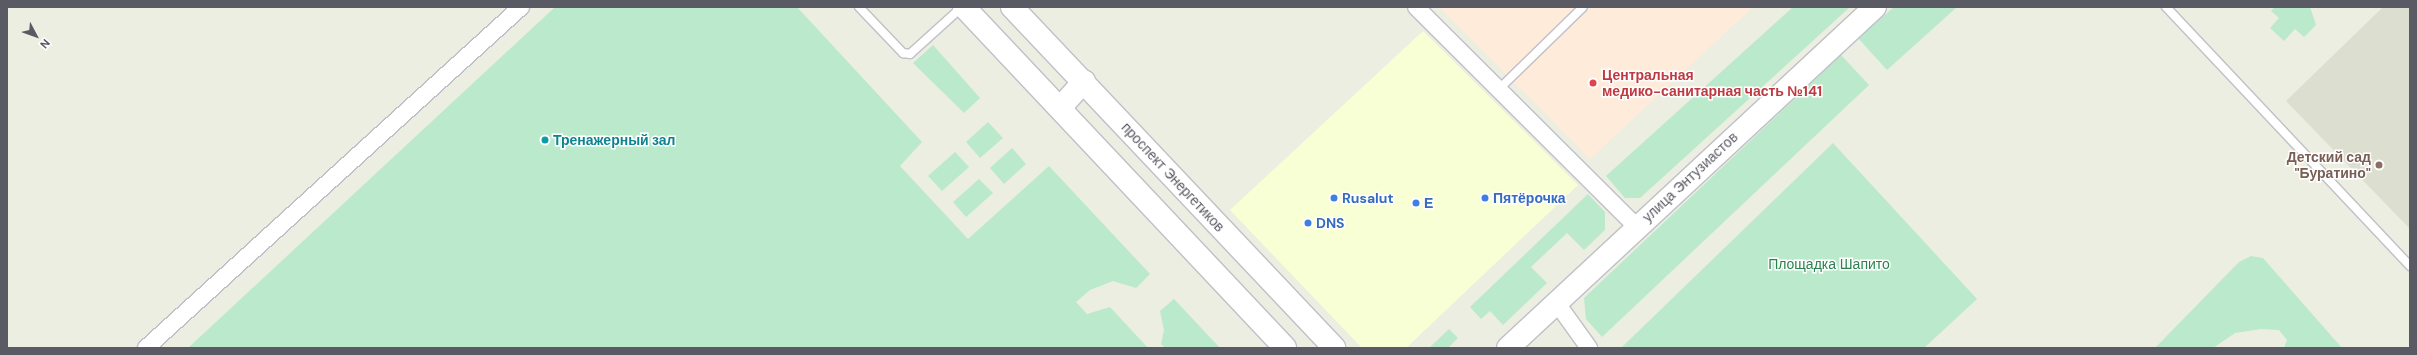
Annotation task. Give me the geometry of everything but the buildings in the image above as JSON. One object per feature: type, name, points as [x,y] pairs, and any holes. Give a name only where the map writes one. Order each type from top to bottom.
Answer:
[{"type":"main road","points":[[963,7],[1285,348]]},
{"type":"main road","name":"проспект Энергетиков","points":[[1012,7],[1084,81],[1334,348]]},
{"type":"main road","name":"улица Энтузиастов","points":[[1508,348],[1875,7]]},
{"type":"main road","points":[[1060,108],[1084,81]]},
{"type":"street","points":[[146,348],[521,7]]},
{"type":"street","points":[[1416,7],[1637,227]]},
{"type":"street","points":[[1556,302],[1589,348]]},
{"type":"lane","points":[[860,7],[902,53],[910,54],[963,7]]},
{"type":"lane","points":[[1499,89],[1584,7]]},
{"type":"lane","points":[[2166,7],[2410,266]]},
{"type":"shaded area","name":"Центральная медико-санитарная часть №141","points":[[1439,7],[1753,7],[1590,159]]},
{"type":"shaded area","name":"Детский сад \"Буратино\"","points":[[2383,7],[2410,7],[2410,229],[2286,101]]},
{"type":"shaded area","points":[[1423,31],[1578,185],[1406,348],[1362,348],[1230,210]]},
{"type":"green space","points":[[555,7],[797,7],[922,142],[900,166],[968,239],[1049,166],[1150,274],[1136,288],[1113,281],[1090,290],[1076,302],[1087,314],[1110,307],[1148,348],[188,348]]},
{"type":"green space","points":[[1793,7],[1850,7],[1640,198],[1625,198],[1606,176]]},
{"type":"green space","points":[[1894,7],[1957,7],[1887,70],[1858,38]]},
{"type":"green space","points":[[2275,7],[2310,7],[2316,25],[2304,37],[2295,29],[2284,41],[2270,28],[2279,18],[2271,11]]},
{"type":"green space","points":[[933,45],[980,98],[964,113],[913,63]]},
{"type":"green space","points":[[1841,55],[1869,85],[1602,337],[1586,319],[1584,298]]},
{"type":"green space","points":[[988,122],[1003,138],[980,158],[966,142]]},
{"type":"green space","name":"Площадка Шапито","points":[[1833,143],[1977,299],[1924,348],[1621,348]]},
{"type":"green space","points":[[1012,148],[1026,164],[1004,184],[990,168]]},
{"type":"green space","points":[[955,152],[969,167],[942,191],[928,176]]},
{"type":"green space","points":[[979,179],[993,193],[966,217],[953,202]]},
{"type":"green space","points":[[1588,194],[1605,212],[1605,230],[1584,250],[1567,233],[1531,267],[1547,283],[1503,325],[1490,311],[1481,319],[1470,307]]},
{"type":"green space","points":[[2251,256],[2263,258],[2342,348],[2284,348],[2287,340],[2279,330],[2261,329],[2235,333],[2213,348],[2155,348],[2239,262]]},
{"type":"green space","points":[[1174,299],[1220,348],[1165,348],[1161,344],[1164,330],[1160,311]]},
{"type":"green space","points":[[1449,329],[1458,338],[1448,348],[1429,348]]},
{"type":"place","name":"Центральная медико-санитарная часть №141","points":[[1593,83]]},
{"type":"place","name":"Тренажерный зал","points":[[545,140]]},
{"type":"place","name":"Детский сад \"Буратино\"","points":[[2379,165]]},
{"type":"place","name":"Rusalut","points":[[1334,198]]},
{"type":"place","name":"Пятёрочка","points":[[1485,198]]},
{"type":"place","name":"Е","points":[[1416,203]]},
{"type":"place","name":"DNS","points":[[1308,223]]}]
